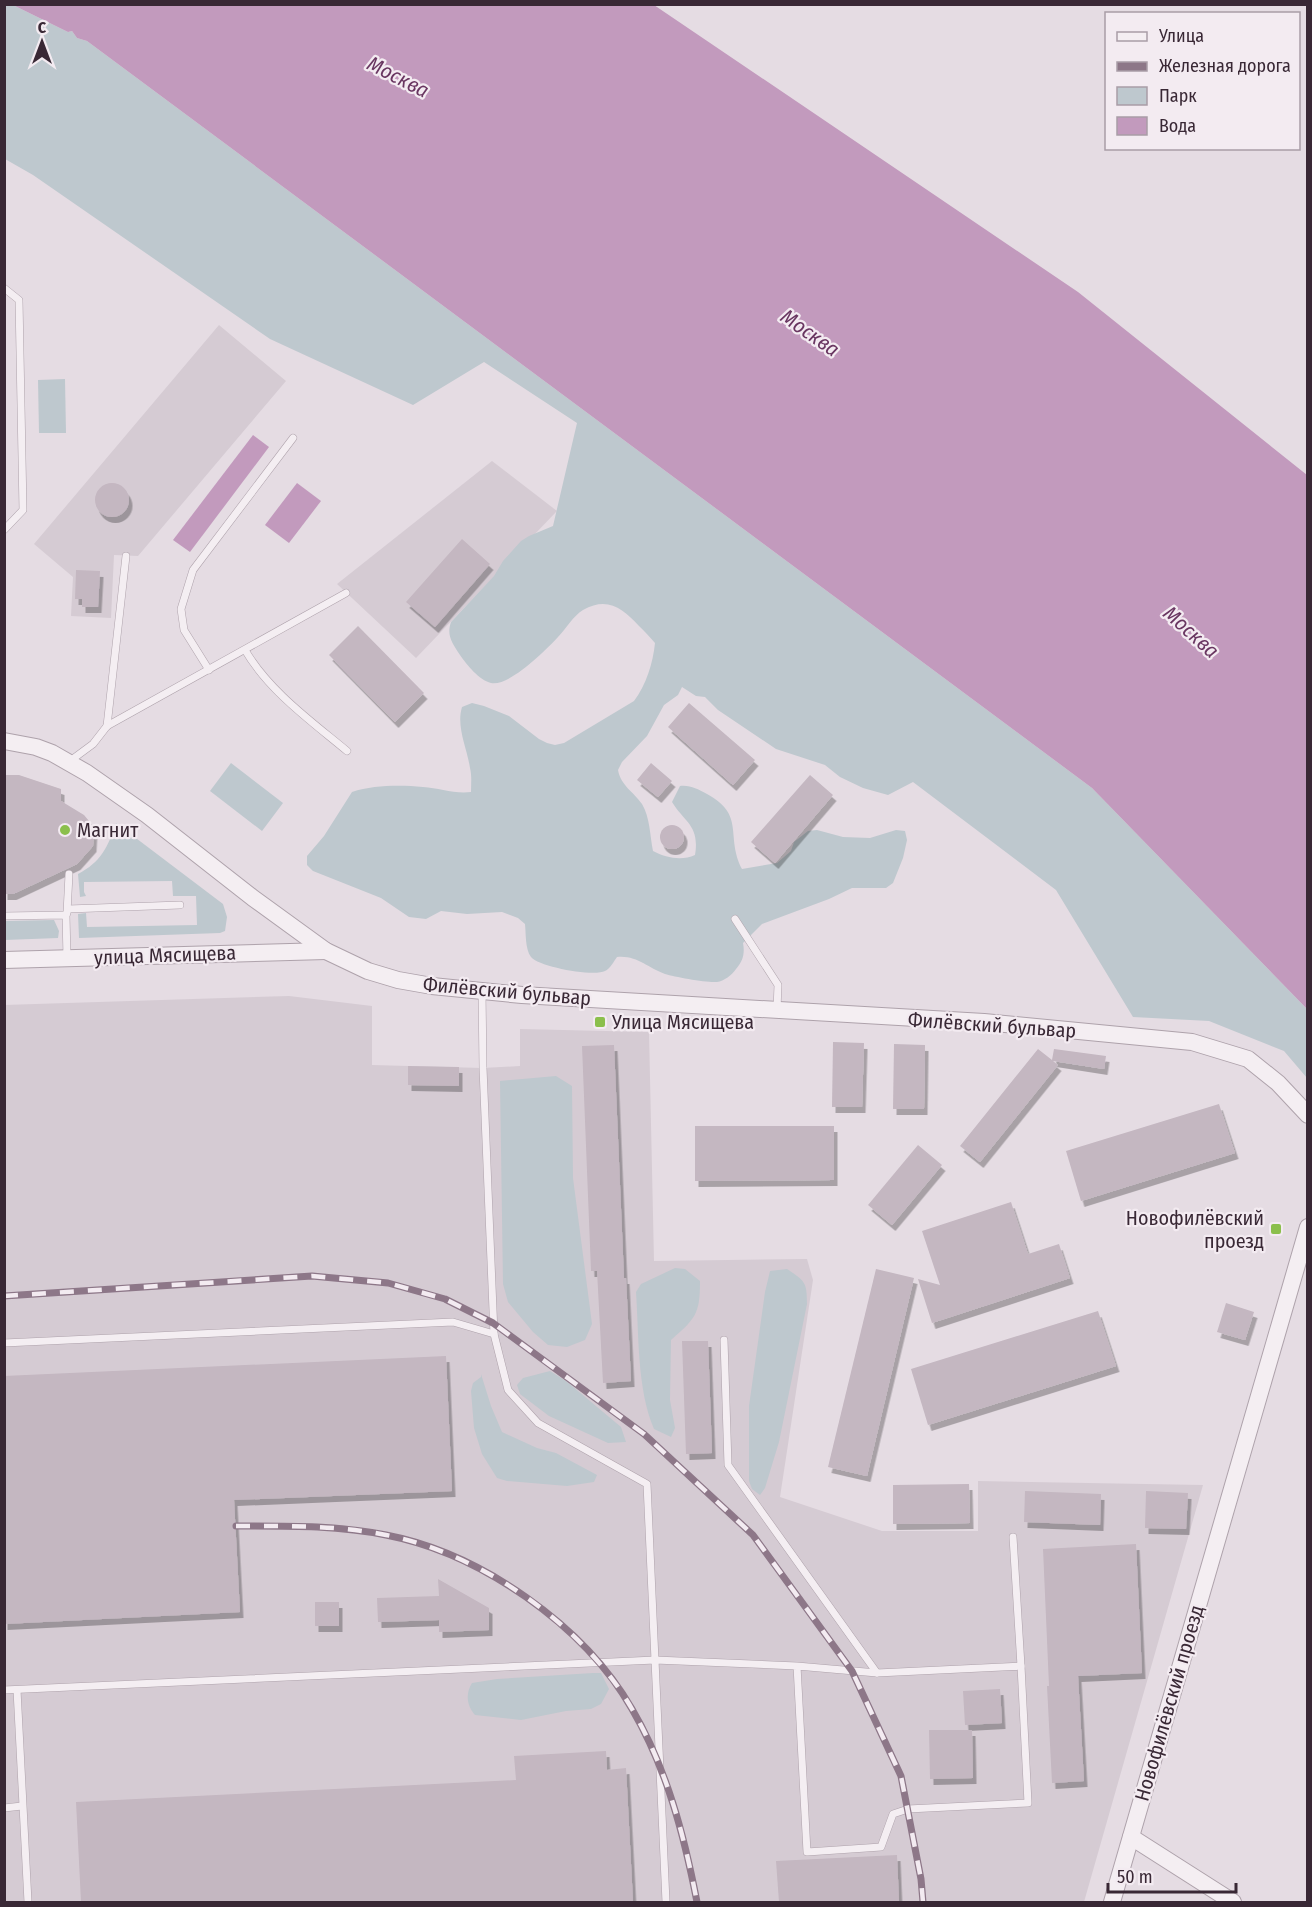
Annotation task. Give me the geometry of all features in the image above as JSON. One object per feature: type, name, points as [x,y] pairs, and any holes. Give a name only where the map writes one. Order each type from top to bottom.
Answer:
[{"type":"street","name":"Филёвский бульвар","points":[[4,741],[36,747],[68,762],[132,804],[253,898],[326,951],[368,971],[398,980],[482,991],[984,1022],[1192,1042],[1248,1059],[1278,1083],[1308,1115]]},
{"type":"street","name":"улица Мясищева","points":[[4,960],[326,951]]},
{"type":"street","name":"Новофилёвский проезд","points":[[1112,1902],[1308,1227]]},
{"type":"street","points":[[1131,1837],[1233,1902]]},
{"type":"lane","points":[[4,288],[19,300],[24,510],[4,530]]},
{"type":"lane","points":[[208,670],[184,630],[181,609],[190,577],[293,438]]},
{"type":"lane","points":[[107,726],[126,556]]},
{"type":"lane","points":[[68,762],[93,744],[107,726],[346,593]]},
{"type":"lane","points":[[245,650],[255,667],[293,706],[347,751]]},
{"type":"lane","points":[[67,958],[69,874]]},
{"type":"lane","points":[[4,916],[180,905]]},
{"type":"lane","points":[[735,919],[778,985],[777,1011]]},
{"type":"lane","points":[[482,991],[494,1334],[508,1390],[538,1423],[647,1484],[666,1902]]},
{"type":"lane","points":[[4,1343],[453,1322],[494,1334]]},
{"type":"lane","points":[[724,1340],[728,1465],[878,1673]]},
{"type":"lane","points":[[797,1666],[807,1852],[881,1846],[892,1814],[908,1809],[1028,1803],[1013,1537]]},
{"type":"lane","points":[[4,1690],[655,1660],[797,1666],[878,1673],[1021,1666]]},
{"type":"lane","points":[[17,1690],[28,1902]]},
{"type":"lane","points":[[4,1808],[22,1806]]},
{"type":"shaded area","points":[[219,325],[286,381],[138,556],[114,555],[111,618],[71,616],[73,577],[34,544]]},
{"type":"shaded area","points":[[492,461],[557,511],[416,658],[337,584]]},
{"type":"shaded area","points":[[289,996],[372,1006],[372,1065],[483,1068],[520,1066],[520,1029],[649,1032],[654,1261],[807,1259],[813,1280],[780,1497],[882,1531],[978,1531],[978,1481],[1203,1485],[1084,1902],[5,1902],[4,1005]]},
{"type":"green space","points":[[5,5],[13,5],[68,32],[72,31],[77,38],[87,41],[1092,788],[1307,1009],[1307,1078],[1284,1051],[1209,1021],[1133,1017],[1056,890],[913,782],[888,795],[863,788],[840,777],[825,765],[776,749],[718,710],[705,697],[696,696],[682,687],[678,695],[664,705],[647,736],[622,762],[618,770],[625,784],[645,809],[653,851],[674,858],[695,855],[693,830],[672,802],[680,786],[687,786],[707,794],[727,810],[731,818],[737,857],[742,869],[777,863],[791,851],[794,842],[808,831],[817,830],[843,837],[870,838],[896,830],[905,831],[907,840],[903,858],[893,883],[886,888],[852,888],[762,924],[743,943],[743,957],[734,971],[722,980],[712,982],[665,974],[636,960],[624,957],[617,957],[609,969],[599,973],[579,972],[544,964],[536,961],[529,954],[525,924],[518,918],[502,912],[467,914],[441,911],[426,919],[409,917],[381,898],[313,871],[307,865],[307,856],[324,836],[352,792],[378,787],[414,786],[471,792],[471,771],[460,722],[462,707],[472,703],[509,716],[539,739],[555,745],[564,743],[634,701],[638,695],[653,658],[655,643],[627,614],[614,606],[600,604],[583,610],[536,658],[517,674],[499,683],[491,683],[474,672],[460,655],[450,636],[451,622],[494,576],[503,561],[521,541],[553,526],[577,423],[484,362],[413,405],[270,339],[33,175],[5,159]]},
{"type":"green space","points":[[65,379],[66,433],[39,433],[38,380]]},
{"type":"green space","points":[[231,763],[283,803],[262,831],[210,791]]},
{"type":"green space","points":[[116,823],[223,904],[227,917],[225,931],[79,938],[78,914],[86,913],[87,927],[197,925],[196,896],[173,896],[172,881],[84,882],[86,896],[80,897],[78,874],[93,864],[103,853]]},
{"type":"green space","points":[[54,920],[59,931],[58,938],[5,940],[5,921]]},
{"type":"green space","points":[[556,1076],[572,1086],[573,1178],[592,1324],[585,1340],[567,1347],[548,1345],[533,1332],[508,1302],[503,1284],[500,1081]]},
{"type":"green space","points":[[675,1268],[685,1269],[700,1281],[700,1292],[695,1315],[671,1340],[670,1400],[675,1428],[671,1437],[654,1429],[644,1397],[636,1292],[641,1284]]},
{"type":"green space","points":[[787,1269],[804,1283],[807,1304],[779,1442],[765,1488],[760,1495],[752,1489],[749,1481],[749,1406],[770,1271]]},
{"type":"green space","points":[[550,1371],[566,1381],[621,1427],[626,1442],[608,1443],[549,1416],[520,1394],[517,1385],[523,1378]]},
{"type":"green space","points":[[481,1374],[502,1432],[537,1448],[556,1453],[597,1475],[594,1482],[567,1486],[507,1481],[497,1478],[482,1454],[474,1428],[471,1391],[473,1383],[481,1377]]},
{"type":"green space","points":[[601,1673],[609,1689],[601,1704],[591,1709],[566,1711],[521,1720],[475,1715],[470,1708],[468,1691],[472,1683],[497,1679]]},
{"type":"water","name":"Москва","points":[[13,5],[654,5],[1078,292],[1307,475],[1307,1009],[1092,788],[87,41],[77,38],[72,31],[68,32]]},
{"type":"water","points":[[253,435],[269,447],[190,552],[173,540]]},
{"type":"water","points":[[297,483],[321,501],[289,543],[265,525]]},
{"type":"building","points":[[112,483],[124,488],[129,500],[124,512],[112,517],[100,512],[95,500],[100,488]]},
{"type":"building","points":[[462,539],[490,564],[435,627],[406,602]]},
{"type":"building","points":[[76,570],[100,571],[98,607],[82,607],[82,599],[75,599]]},
{"type":"building","points":[[358,626],[424,693],[395,722],[329,655]]},
{"type":"building","points":[[689,703],[755,760],[733,785],[668,727]]},
{"type":"building","points":[[651,763],[672,781],[658,797],[637,780]]},
{"type":"building","points":[[4,775],[19,775],[61,789],[61,801],[84,815],[94,827],[93,846],[77,864],[13,894],[4,894]]},
{"type":"building","points":[[810,775],[833,795],[775,863],[751,842]]},
{"type":"building","points":[[672,825],[681,828],[684,837],[681,846],[672,849],[663,846],[660,837],[663,828]]},
{"type":"building","points":[[833,1042],[864,1043],[862,1107],[832,1107]]},
{"type":"building","points":[[894,1044],[925,1045],[924,1109],[893,1109]]},
{"type":"building","points":[[614,1045],[631,1381],[603,1383],[597,1271],[591,1271],[582,1046]]},
{"type":"building","points":[[1038,1049],[1052,1060],[1054,1049],[1106,1056],[1104,1069],[1053,1061],[1058,1065],[980,1162],[960,1146]]},
{"type":"building","points":[[408,1066],[459,1067],[459,1086],[408,1085]]},
{"type":"building","points":[[1219,1104],[1235,1153],[1081,1201],[1066,1151]]},
{"type":"building","points":[[695,1126],[834,1126],[834,1180],[695,1181]]},
{"type":"building","points":[[918,1145],[942,1165],[892,1225],[868,1205]]},
{"type":"building","points":[[1011,1202],[1028,1254],[1059,1244],[1070,1278],[932,1323],[918,1279],[940,1285],[922,1231]]},
{"type":"building","points":[[876,1269],[914,1278],[867,1476],[828,1467]]},
{"type":"building","points":[[1226,1303],[1254,1312],[1245,1340],[1217,1332]]},
{"type":"building","points":[[1098,1311],[1116,1366],[928,1425],[911,1369]]},
{"type":"building","points":[[682,1341],[708,1341],[712,1453],[686,1454]]},
{"type":"building","points":[[446,1356],[452,1491],[234,1500],[240,1612],[4,1624],[4,1376]]},
{"type":"building","points":[[969,1484],[970,1523],[893,1524],[893,1485]]},
{"type":"building","points":[[1025,1491],[1101,1494],[1100,1525],[1024,1522]]},
{"type":"building","points":[[1146,1491],[1188,1493],[1186,1529],[1145,1528]]},
{"type":"building","points":[[1136,1544],[1142,1673],[1078,1676],[1084,1781],[1052,1783],[1043,1549]]},
{"type":"building","points":[[438,1579],[489,1608],[489,1630],[439,1632],[439,1620],[378,1622],[377,1598],[439,1596]]},
{"type":"building","points":[[315,1602],[339,1602],[339,1626],[315,1626]]},
{"type":"building","points":[[1000,1689],[1002,1723],[965,1725],[963,1691]]},
{"type":"building","points":[[929,1730],[972,1730],[973,1778],[930,1779]]},
{"type":"building","points":[[606,1751],[607,1770],[626,1768],[633,1902],[81,1902],[76,1802],[516,1780],[514,1756]]},
{"type":"building","points":[[897,1855],[899,1902],[779,1902],[776,1861]]},
{"type":"railway","points":[[4,1296],[312,1276],[388,1283],[445,1299],[493,1323],[644,1434],[753,1535],[852,1671],[901,1776],[921,1879],[923,1902]]},
{"type":"railway","points":[[236,1526],[348,1529],[422,1544],[457,1558],[492,1576],[526,1597],[558,1622],[587,1649],[612,1678],[644,1732],[673,1803],[697,1902]]},
{"type":"place","name":"Магнит","points":[[65,830]]},
{"type":"place","name":"Улица Мясищева","points":[[600,1022]]},
{"type":"place","name":"Новофилёвский проезд","points":[[1276,1229]]}]
